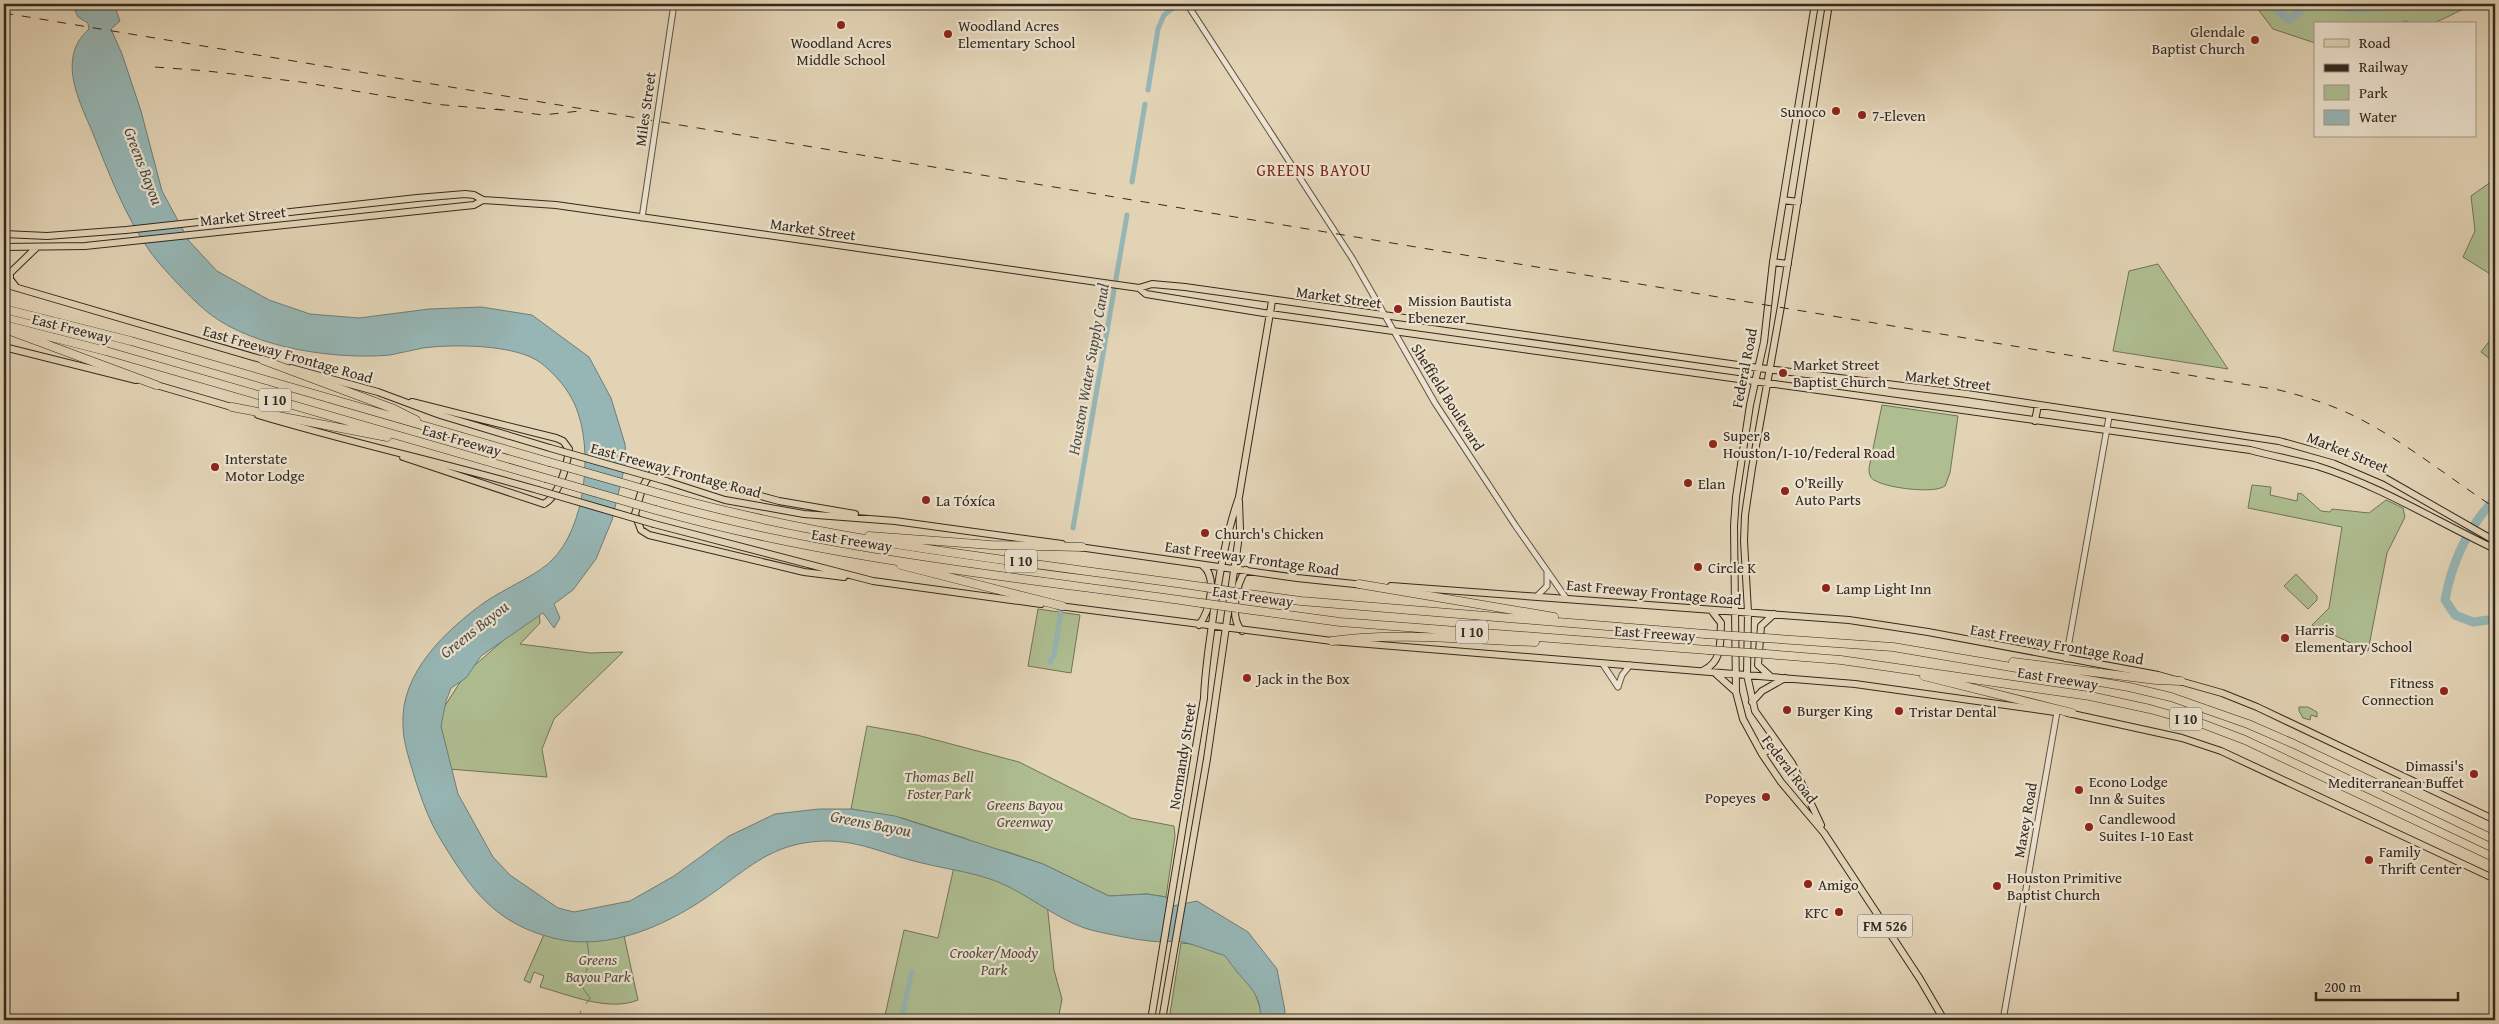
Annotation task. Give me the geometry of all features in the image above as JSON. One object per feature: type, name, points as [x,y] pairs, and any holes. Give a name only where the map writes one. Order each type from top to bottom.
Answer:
[{"type":"highway","name":"East Freeway","points":[[4,308],[132,341],[660,494],[750,518],[838,535],[1301,601],[1600,626],[1893,647],[2129,687],[2209,709],[2294,744],[2495,840]]},
{"type":"highway","points":[[4,327],[156,385]]},
{"type":"highway","name":"East Freeway","points":[[4,327],[106,351],[656,510],[762,538],[872,557],[1340,622],[1853,661],[2090,696],[2150,708],[2203,724],[2253,744],[2495,858]]},
{"type":"highway","points":[[263,360],[394,409],[433,429]]},
{"type":"highway","points":[[232,407],[432,446]]},
{"type":"highway","points":[[838,535],[900,537],[991,545],[1082,547]]},
{"type":"highway","points":[[872,557],[1062,606]]},
{"type":"highway","points":[[1359,584],[1600,626]]},
{"type":"highway","points":[[1332,641],[1398,638],[1628,645]]},
{"type":"highway","points":[[1976,660],[2027,663],[2156,680],[2181,681]]},
{"type":"highway","points":[[1853,661],[1956,683],[2072,714]]},
{"type":"main road","name":"Federal Road","points":[[1815,4],[1773,262],[1759,368],[1736,501],[1734,526],[1736,612],[1734,674],[1736,692],[1739,707],[1751,737],[1794,797],[1824,833],[1920,979],[1944,1020]]},
{"type":"main road","name":"Federal Road","points":[[1824,833],[1792,763],[1755,711],[1752,702],[1747,674],[1748,612],[1745,515],[1788,264],[1829,4]]},
{"type":"main road","name":"Market Street","points":[[4,234],[47,236],[126,230],[447,195],[474,195],[484,200],[533,203],[1139,288],[1152,284],[1184,287],[1272,301],[2038,405],[2279,441],[2336,457],[2385,478],[2495,541]]},
{"type":"main road","name":"Market Street","points":[[4,247],[47,248],[130,241],[474,205],[484,200]]},
{"type":"main road","points":[[1783,200],[1798,202]]},
{"type":"main road","points":[[299,212],[300,223]]},
{"type":"main road","points":[[12,247],[23,242],[28,236]]},
{"type":"main road","points":[[47,236],[47,248]]},
{"type":"main road","points":[[16,287],[10,279],[10,273],[36,248]]},
{"type":"main road","points":[[1773,262],[1788,264]]},
{"type":"main road","name":"East Freeway Frontage Road","points":[[4,284],[400,400],[464,424],[724,500],[804,514],[895,521],[1234,569],[1359,584],[1566,598],[1880,624],[2158,675],[2222,693],[2300,725],[2352,753],[2495,820]]},
{"type":"main road","name":"Market Street","points":[[1139,288],[1146,294],[1270,314],[2250,450],[2317,466],[2416,507],[2495,549]]},
{"type":"main road","name":"Normandy Street","points":[[1151,1020],[1204,698],[1205,669],[1221,567],[1230,521],[1239,497],[1272,301]]},
{"type":"main road","points":[[4,348],[156,385],[391,452],[441,462],[654,524],[873,581]]},
{"type":"main road","points":[[391,452],[544,504],[553,497],[568,460],[569,449],[563,441],[556,438],[420,403],[400,400]]},
{"type":"main road","points":[[2035,421],[2038,405]]},
{"type":"main road","points":[[2171,439],[2173,426]]},
{"type":"main road","points":[[895,521],[779,501],[669,469],[654,470],[648,475],[635,514],[641,530],[649,535],[804,572],[1242,631],[1332,641],[1855,684],[2072,714],[2182,738],[2221,751],[2495,879]]},
{"type":"main road","name":"Normandy Street","points":[[1162,1020],[1185,888],[1240,530],[1239,497]]},
{"type":"main road","points":[[1199,625],[1207,611],[1211,578],[1208,569],[1202,564]]},
{"type":"main road","points":[[1242,631],[1235,617],[1239,582],[1246,570]]},
{"type":"main road","points":[[1703,671],[1713,666],[1718,657],[1721,623],[1712,610]]},
{"type":"main road","points":[[1772,677],[1762,671],[1758,662],[1761,626],[1774,614]]},
{"type":"main road","points":[[1714,672],[1736,692]]},
{"type":"main road","points":[[1752,702],[1762,691],[1785,678]]},
{"type":"main road","points":[[1739,707],[1755,711]]},
{"type":"main road","points":[[1762,754],[1778,744]]},
{"type":"main road","points":[[1794,797],[1805,790]]},
{"type":"street","name":"Miles Street","points":[[642,218],[674,4]]},
{"type":"street","name":"Sheffield Boulevard","points":[[1188,5],[1352,258],[1435,402],[1547,573],[1566,598]]},
{"type":"street","points":[[2066,659],[2109,417]]},
{"type":"street","points":[[1537,596],[1547,586],[1547,573]]},
{"type":"street","points":[[1602,662],[1618,687],[1622,675],[1630,665]]},
{"type":"street","name":"Maxey Road","points":[[2003,1020],[2057,712]]},
{"type":"green space","points":[[2254,4],[2495,4],[2472,6],[2435,22],[2314,22],[2314,43],[2273,29]]},
{"type":"green space","points":[[2495,179],[2495,277],[2463,257],[2475,231],[2471,196]]},
{"type":"green space","points":[[2158,264],[2228,369],[2113,351],[2129,271]]},
{"type":"green space","points":[[2495,334],[2495,363],[2481,352]]},
{"type":"green space","points":[[1882,405],[1958,416],[1950,473],[1945,486],[1931,490],[1911,489],[1882,484],[1871,478],[1869,468]]},
{"type":"green space","points":[[2252,485],[2271,487],[2270,495],[2297,501],[2298,493],[2302,494],[2321,511],[2330,512],[2332,509],[2369,513],[2386,500],[2403,508],[2405,517],[2387,553],[2368,651],[2312,625],[2329,608],[2342,527],[2248,508]]},
{"type":"green space","points":[[2296,574],[2317,596],[2317,600],[2308,609],[2284,586]]},
{"type":"green space","points":[[539,609],[540,623],[520,644],[590,653],[623,652],[554,719],[542,749],[547,777],[449,769],[439,715],[466,673]]},
{"type":"green space","points":[[1038,609],[1080,615],[1071,673],[1028,666]]},
{"type":"green space","points":[[2299,707],[2308,707],[2317,712],[2317,717],[2311,715],[2310,720],[2303,718]]},
{"type":"green space","points":[[867,726],[917,735],[1019,762],[1131,818],[1174,826],[1175,836],[1166,897],[1147,894],[1109,896],[1043,864],[1008,852],[982,846],[964,838],[902,818],[851,809]]},
{"type":"green space","name":"Crooker/Moody Park","points":[[954,867],[993,877],[1047,903],[1054,970],[1062,999],[1058,1020],[884,1020],[904,930],[938,938]]},
{"type":"green space","name":"Greens Bayou Park","points":[[546,930],[623,931],[638,1000],[614,1004],[576,998],[540,987],[544,976],[534,972],[530,983],[524,980]]},
{"type":"green space","points":[[1181,943],[1211,946],[1245,965],[1262,1013],[1258,1020],[1169,1020]]},
{"type":"water","name":"Greens Bayou","points":[[72,4],[114,4],[120,21],[111,29],[122,54],[141,111],[162,191],[189,241],[217,271],[269,300],[310,314],[359,318],[429,309],[481,307],[532,315],[589,357],[611,398],[625,444],[626,461],[612,520],[596,559],[573,590],[554,604],[560,618],[554,628],[543,613],[481,656],[466,678],[451,688],[446,701],[441,726],[458,794],[493,857],[510,875],[558,908],[574,912],[630,901],[674,876],[729,836],[775,814],[819,809],[851,809],[895,816],[1043,864],[1109,896],[1147,894],[1166,897],[1173,906],[1197,901],[1248,932],[1277,969],[1285,1011],[1284,1020],[1260,1020],[1258,1000],[1255,994],[1223,955],[1183,942],[1153,942],[1084,928],[997,882],[851,843],[821,841],[804,843],[779,850],[747,868],[680,914],[640,932],[618,938],[575,942],[553,938],[515,923],[486,902],[463,874],[429,818],[405,745],[403,732],[404,706],[409,688],[417,671],[428,654],[455,626],[485,602],[545,566],[563,547],[579,508],[585,465],[581,423],[575,405],[565,388],[546,367],[530,357],[516,352],[484,347],[451,346],[423,348],[390,355],[369,356],[321,353],[272,343],[249,335],[228,326],[210,314],[187,293],[154,257],[132,222],[117,192],[76,92],[72,65],[74,52],[79,40],[89,29],[88,23],[78,17]]},
{"type":"waterway","name":"Houston Water Supply Canal","points":[[1148,90],[1158,29],[1164,15],[1178,4]]},
{"type":"waterway","points":[[2274,4],[2277,10],[2290,20],[2301,10],[2304,4]]},
{"type":"waterway","points":[[2337,4],[2360,9],[2388,5],[2432,4]]},
{"type":"waterway","name":"Houston Water Supply Canal","points":[[1132,182],[1145,104]]},
{"type":"waterway","name":"Houston Water Supply Canal","points":[[1073,528],[1127,215]]},
{"type":"waterway","points":[[2495,499],[2477,521],[2462,546],[2452,572],[2445,600],[2455,615],[2473,622],[2495,619]]},
{"type":"waterway","name":"Houston Water Supply Canal","points":[[1050,662],[1054,655],[1061,611]]},
{"type":"waterway","points":[[586,1004],[590,998],[583,988],[582,982],[589,963],[587,941]]},
{"type":"waterway","name":"Houston Water Supply Canal","points":[[901,1020],[912,972]]},
{"type":"waterway","points":[[577,1020],[581,1011]]},
{"type":"railway","points":[[4,13],[2279,390],[2321,402],[2362,420],[2413,451],[2495,508]]},
{"type":"railway","points":[[155,67],[301,82],[433,104],[502,110]]},
{"type":"railway","points":[[496,109],[543,115],[580,111]]},
{"type":"place","name":"Woodland Acres Middle School","points":[[841,25]]},
{"type":"place","name":"Woodland Acres Elementary School","points":[[948,34]]},
{"type":"place","name":"Glendale Baptist Church","points":[[2255,40]]},
{"type":"place","name":"Sunoco","points":[[1836,111]]},
{"type":"place","name":"7-Eleven","points":[[1862,115]]},
{"type":"place","name":"Mission Bautista Ebenezer","points":[[1398,309]]},
{"type":"place","name":"Market Street Baptist Church","points":[[1783,373]]},
{"type":"place","name":"Super 8 Houston/I-10/Federal Road","points":[[1713,444]]},
{"type":"place","name":"Interstate Motor Lodge","points":[[215,467]]},
{"type":"place","name":"Elan","points":[[1688,483]]},
{"type":"place","name":"O'Reilly Auto Parts","points":[[1785,491]]},
{"type":"place","name":"La Tóxíca","points":[[926,500]]},
{"type":"place","name":"Church's Chicken","points":[[1205,533]]},
{"type":"place","name":"Circle K","points":[[1698,567]]},
{"type":"place","name":"Lamp Light Inn","points":[[1826,588]]},
{"type":"place","name":"Harris Elementary School","points":[[2285,638]]},
{"type":"place","name":"Jack in the Box","points":[[1247,678]]},
{"type":"place","name":"Fitness Connection","points":[[2444,691]]},
{"type":"place","name":"Burger King","points":[[1787,710]]},
{"type":"place","name":"Tristar Dental","points":[[1899,711]]},
{"type":"place","name":"Dimassi's Mediterranean Buffet","points":[[2474,774]]},
{"type":"place","name":"Econo Lodge Inn & Suites","points":[[2079,790]]},
{"type":"place","name":"Popeyes","points":[[1766,797]]},
{"type":"place","name":"Candlewood Suites I-10 East","points":[[2089,827]]},
{"type":"place","name":"Family Thrift Center","points":[[2369,860]]},
{"type":"place","name":"Amigo","points":[[1808,884]]},
{"type":"place","name":"Houston Primitive Baptist Church","points":[[1997,886]]},
{"type":"place","name":"KFC","points":[[1839,912]]},
{"type":"district","name":"GREENS BAYOU","points":[[1314,170]]},
{"type":"park label","name":"Thomas Bell Foster Park","points":[[939,784]]},
{"type":"park label","name":"Greens Bayou Greenway","points":[[1025,812]]}]
